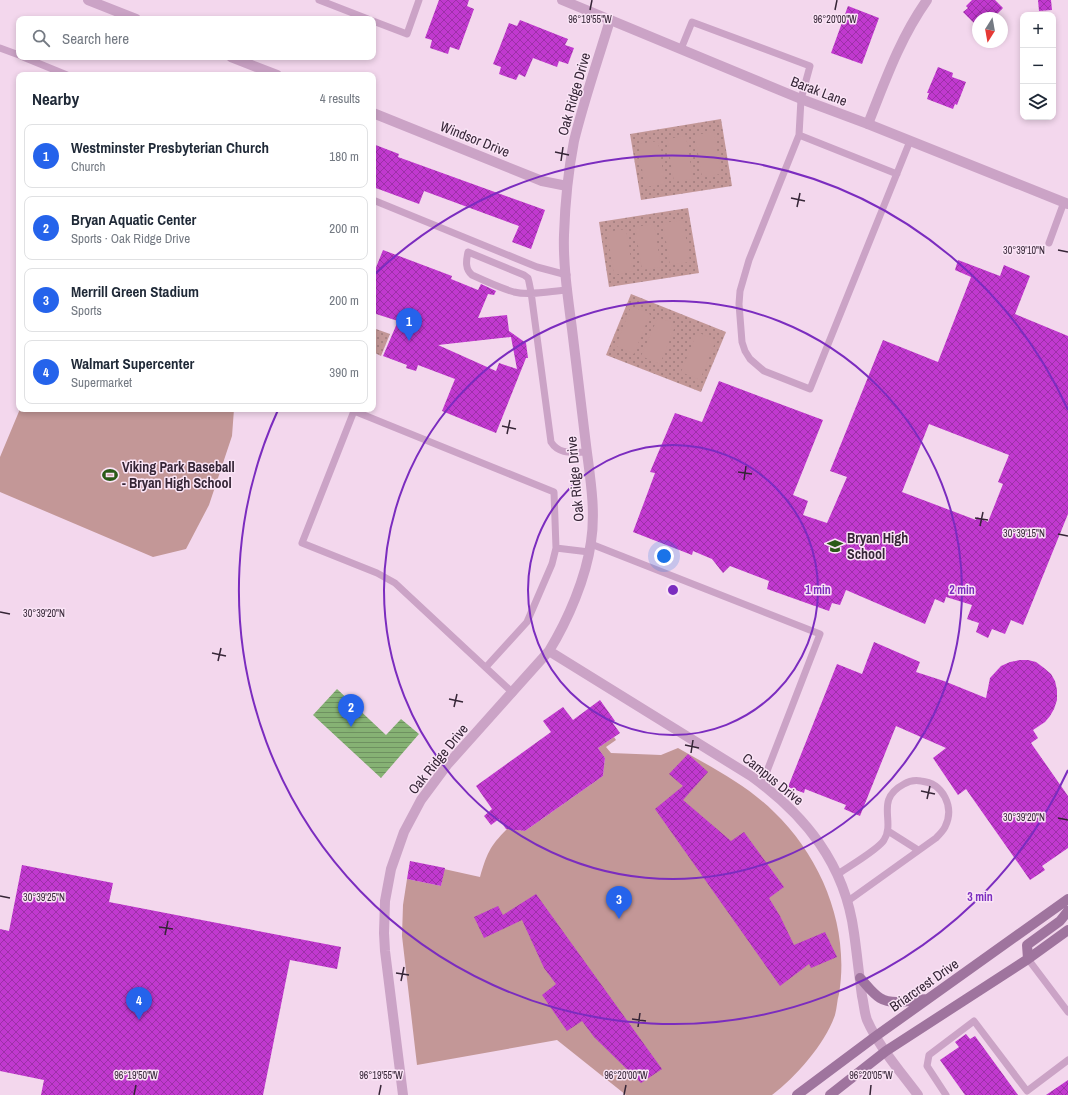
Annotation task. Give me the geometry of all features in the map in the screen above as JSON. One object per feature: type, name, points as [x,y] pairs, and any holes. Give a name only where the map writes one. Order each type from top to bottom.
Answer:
[{"type":"main road","name":"Briarcrest Drive","points":[[798,1095],[928,998],[1068,899]]},
{"type":"main road","points":[[1028,959],[1027,945],[1060,921],[1068,911]]},
{"type":"main road","points":[[830,1095],[886,1052],[1028,959],[1068,930]]},
{"type":"main road","points":[[860,978],[880,998],[892,1002],[904,1002],[928,998]]},
{"type":"street","points":[[88,0],[128,16]]},
{"type":"street","name":"Barak Lane","points":[[562,0],[801,99],[868,124],[1066,203]]},
{"type":"street","points":[[868,124],[892,64],[913,20],[927,0]]},
{"type":"street","name":"Oak Ridge Drive","points":[[403,1095],[384,933],[386,901],[393,862],[404,832],[421,800],[432,785],[447,765],[550,651],[573,603],[590,548],[593,502],[566,275],[564,235],[567,186],[574,142],[610,20]]},
{"type":"street","points":[[240,60],[270,72]]},
{"type":"street","name":"Windsor Drive","points":[[376,114],[542,181],[567,186]]},
{"type":"street","name":"Campus Drive","points":[[550,651],[732,763],[780,798],[809,828],[820,843],[838,874],[848,901],[854,932],[865,1013],[876,1036],[886,1052],[918,1095]]},
{"type":"lane","points":[[319,0],[360,16]]},
{"type":"lane","points":[[376,22],[407,34],[419,0]]},
{"type":"lane","points":[[681,49],[692,22],[810,66],[801,99],[799,135],[749,260],[740,291],[739,316],[745,351],[753,363],[764,371],[810,389],[910,141]]},
{"type":"lane","points":[[0,48],[16,54]]},
{"type":"lane","points":[[30,60],[60,72]]},
{"type":"lane","points":[[799,135],[897,174]]},
{"type":"lane","points":[[376,201],[537,267],[566,275]]},
{"type":"lane","points":[[1049,243],[1066,203]]},
{"type":"lane","points":[[568,290],[531,292],[514,292],[472,275],[467,265],[468,252],[528,278],[531,292],[551,442],[554,447],[565,452],[587,452]]},
{"type":"lane","points":[[354,412],[302,543],[387,578],[403,590],[513,693]]},
{"type":"lane","points":[[356,412],[554,492],[556,548],[552,564],[527,622],[486,667]]},
{"type":"lane","points":[[556,548],[590,548],[820,634],[762,784]]},
{"type":"lane","points":[[838,874],[881,844],[888,831],[886,811],[887,802],[897,788],[915,780],[934,784],[942,791],[949,811],[948,820],[941,833],[848,901]]},
{"type":"lane","points":[[888,831],[918,850]]},
{"type":"lane","points":[[1028,959],[1068,1012]]},
{"type":"lane","points":[[946,1095],[927,1066],[929,1055],[974,1021],[1027,1091],[1068,1060]]},
{"type":"shaded area","points":[[721,119],[732,186],[641,200],[630,134]]},
{"type":"shaded area","points":[[714,132],[721,174],[702,177],[695,135]]},
{"type":"shaded area","points":[[686,136],[693,179],[674,182],[667,139]]},
{"type":"shaded area","points":[[658,141],[665,184],[645,187],[638,144]]},
{"type":"shaded area","points":[[688,208],[699,273],[609,287],[599,222]]},
{"type":"shaded area","points":[[683,220],[690,262],[670,265],[663,223]]},
{"type":"shaded area","points":[[654,224],[661,267],[642,270],[635,227]]},
{"type":"shaded area","points":[[626,229],[633,271],[614,275],[607,232]]},
{"type":"shaded area","points":[[631,294],[726,332],[701,392],[606,355]]},
{"type":"shaded area","points":[[631,306],[650,314],[634,354],[616,346]]},
{"type":"shaded area","points":[[658,317],[676,324],[660,364],[641,356]]},
{"type":"shaded area","points":[[376,329],[390,334],[381,356],[376,354]]},
{"type":"shaded area","points":[[697,332],[716,340],[700,380],[681,372]]},
{"type":"shaded area","name":"Viking Park Baseball - Bryan High School","points":[[19,412],[234,412],[232,436],[209,505],[186,549],[153,557],[0,492],[0,457]]},
{"type":"shaded area","points":[[337,689],[386,735],[401,719],[419,734],[381,778],[313,715]]},
{"type":"shaded area","points":[[614,737],[616,740],[606,747],[611,753],[661,755],[678,748],[716,769],[752,793],[774,812],[791,830],[819,872],[829,896],[836,920],[840,944],[841,969],[836,1012],[824,1037],[809,1059],[791,1079],[772,1095],[626,1095],[557,1040],[417,1065],[402,936],[403,905],[407,879],[441,886],[444,869],[480,877],[489,851],[507,829],[525,831],[603,776],[605,758],[598,748]]},
{"type":"building","points":[[439,0],[469,0],[467,6],[474,9],[459,50],[450,47],[448,54],[430,48],[432,40],[425,38]]},
{"type":"building","points":[[972,0],[995,0],[1003,8],[999,12],[972,12],[972,21],[963,12],[968,8],[966,6]]},
{"type":"building","points":[[1038,0],[1051,0],[1052,10],[1039,11]]},
{"type":"building","points":[[848,6],[879,18],[862,64],[831,53]]},
{"type":"building","points":[[520,20],[568,39],[565,45],[574,48],[568,64],[559,61],[557,67],[533,58],[525,77],[519,74],[516,80],[499,74],[501,67],[493,64],[509,23],[517,26]]},
{"type":"building","points":[[938,67],[953,73],[952,77],[966,82],[957,105],[955,104],[953,109],[927,99],[929,93],[927,93]]},
{"type":"building","points":[[376,145],[399,154],[398,157],[545,210],[531,249],[512,242],[519,226],[424,191],[419,204],[376,188]]},
{"type":"building","points":[[383,250],[452,276],[451,279],[478,290],[481,284],[496,291],[494,295],[488,294],[478,318],[507,315],[509,331],[526,343],[528,358],[526,358],[496,433],[442,411],[455,379],[418,365],[416,371],[406,368],[407,365],[383,356],[398,321],[376,314],[376,268]],"holes":[[[511,337],[517,369],[499,363],[496,371],[438,345]]]},
{"type":"building","points":[[958,260],[1000,276],[1004,265],[1030,276],[1015,314],[1068,336],[1068,514],[1023,625],[1011,620],[1005,634],[992,629],[988,638],[976,632],[979,623],[967,619],[972,605],[946,597],[944,603],[935,599],[925,624],[846,590],[840,605],[832,603],[829,611],[767,589],[769,581],[730,566],[723,573],[712,559],[693,551],[692,555],[633,532],[655,473],[650,472],[675,413],[702,422],[719,381],[823,420],[793,495],[808,501],[803,515],[827,523],[847,477],[830,471],[883,340],[938,362],[971,277],[955,270]],"holes":[[[929,424],[1009,455],[998,482],[1003,484],[988,522],[977,517],[976,520],[902,492]]]},
{"type":"building","points":[[874,642],[920,662],[916,672],[944,681],[986,698],[990,678],[1001,666],[1010,662],[1028,660],[1036,662],[1051,674],[1055,681],[1057,700],[1050,716],[1045,722],[1033,730],[1038,738],[1031,743],[1068,796],[1068,848],[1042,866],[1045,870],[1030,880],[966,789],[958,795],[933,758],[946,748],[896,726],[860,816],[844,809],[846,805],[805,789],[804,793],[788,787],[837,664],[862,674]]},
{"type":"building","points":[[600,700],[615,721],[612,722],[620,733],[598,748],[605,758],[603,776],[525,831],[506,829],[499,819],[491,825],[484,816],[492,809],[476,786],[551,732],[543,721],[563,707],[573,720]]},
{"type":"building","points":[[688,754],[708,772],[683,800],[731,841],[744,832],[784,887],[769,898],[780,916],[794,945],[825,932],[837,957],[811,968],[809,964],[780,986],[655,809],[683,786],[669,774]]},
{"type":"building","points":[[410,861],[445,868],[441,886],[407,879]]},
{"type":"building","points":[[22,865],[113,883],[109,902],[341,947],[337,969],[290,960],[263,1095],[41,1095],[44,1080],[0,1071],[0,929],[9,931]]},
{"type":"building","points":[[536,894],[662,1069],[641,1083],[594,1037],[582,1021],[567,1031],[542,995],[556,984],[544,968],[522,920],[484,938],[474,917],[498,906],[503,915]]},
{"type":"building","points":[[966,1034],[970,1039],[975,1036],[1018,1095],[965,1095],[940,1060],[959,1047],[955,1042]]},
{"type":"building","points":[[1068,1080],[1068,1095],[1046,1095]]},
{"type":"place","name":"Westminster Presbyterian Church","points":[[409,341]]},
{"type":"place","name":"Viking Park Baseball - Bryan High School","points":[[110,475]]},
{"type":"place","name":"Bryan High School","points":[[835,546]]},
{"type":"place","name":"Bryan Aquatic Center","points":[[351,727]]},
{"type":"place","name":"Merrill Green Stadium","points":[[619,919]]},
{"type":"place","name":"Walmart Supercenter","points":[[139,1020]]}]
